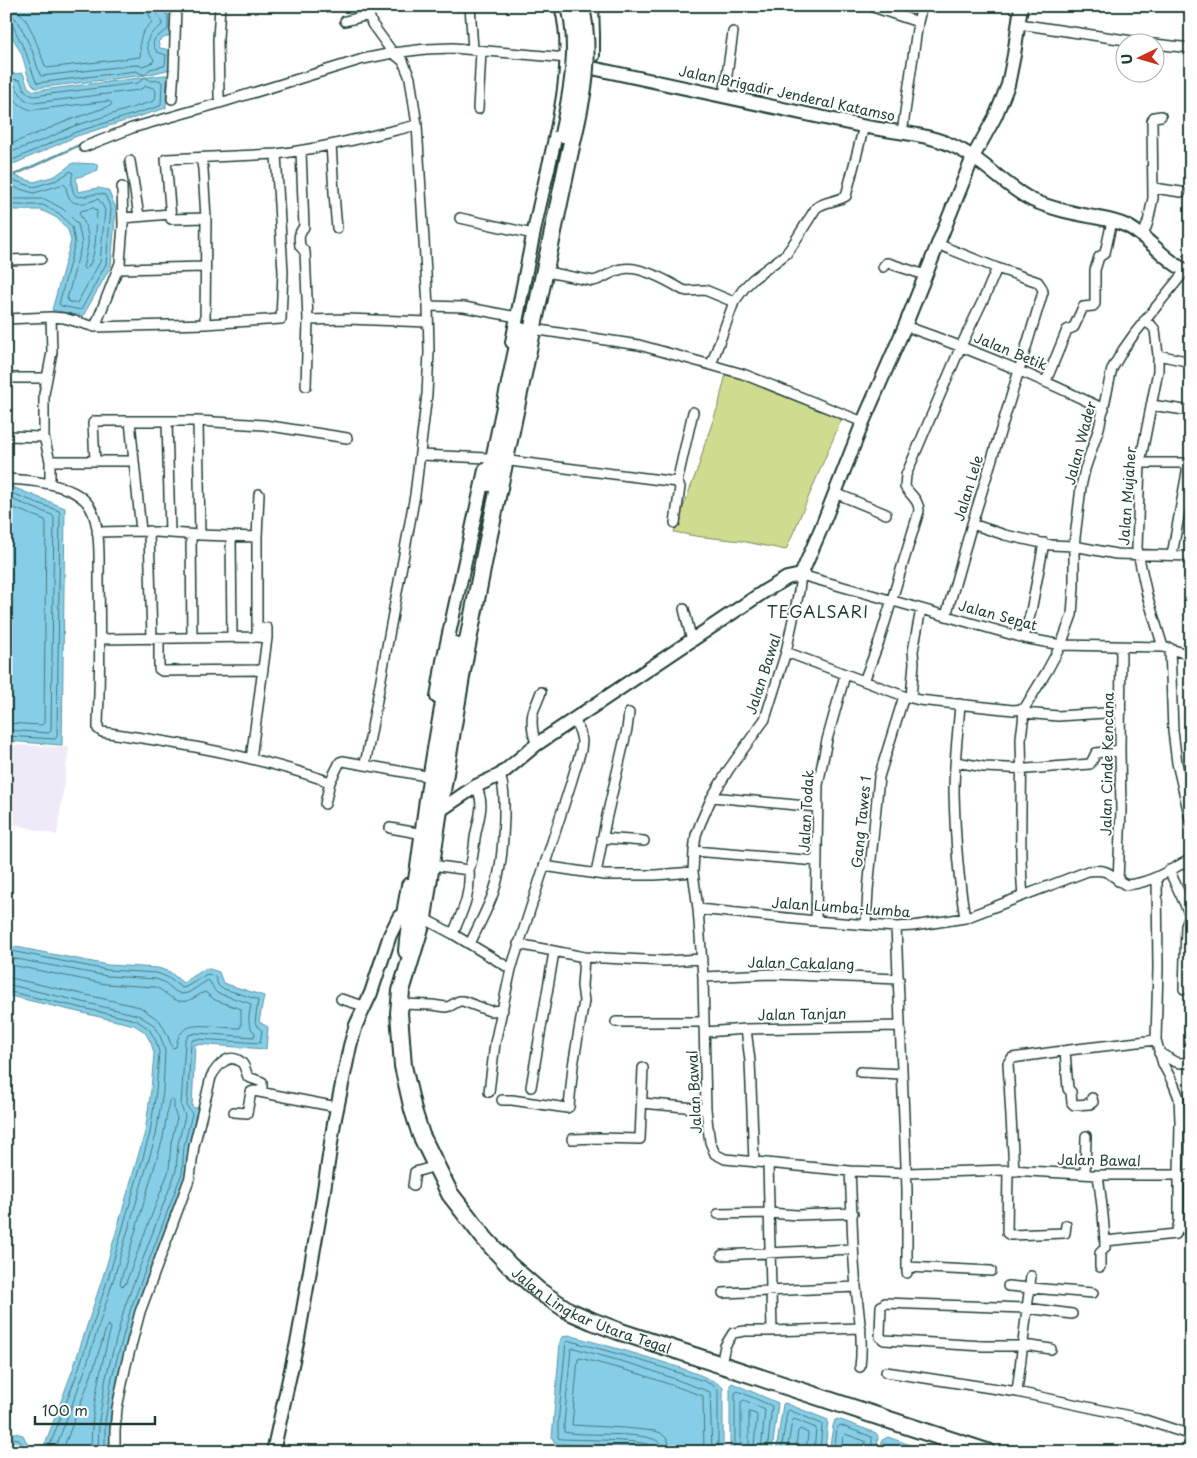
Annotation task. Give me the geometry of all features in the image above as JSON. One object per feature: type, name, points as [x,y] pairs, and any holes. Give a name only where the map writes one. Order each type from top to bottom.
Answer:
[{"type":"highway","points":[[412,916],[431,865],[462,672],[565,150],[574,71],[575,38],[570,6]]},
{"type":"highway","points":[[412,916],[436,748],[500,427],[565,150],[580,109],[586,76],[586,36],[589,7]]},
{"type":"highway","name":"Jalan Lingkar Utara Tegal","points":[[412,916],[407,951],[407,970],[401,991],[400,1038],[403,1066],[413,1110],[421,1135],[450,1194],[464,1214],[509,1265],[556,1303],[592,1321],[987,1452]]},
{"type":"street","points":[[172,99],[176,6]]},
{"type":"street","points":[[220,6],[218,39],[220,100]]},
{"type":"street","points":[[470,6],[475,48],[478,109]]},
{"type":"street","points":[[412,916],[418,833],[443,661],[488,458],[559,116],[567,58],[565,25],[561,6]]},
{"type":"street","points":[[870,6],[918,22]]},
{"type":"street","points":[[902,133],[922,6]]},
{"type":"street","points":[[441,810],[476,786],[500,775],[537,744],[787,578],[802,575],[973,157],[995,117],[1008,85],[1021,6]]},
{"type":"street","points":[[441,810],[510,461],[552,273],[592,68],[594,36],[589,7],[565,25]]},
{"type":"street","points":[[345,21],[369,11],[372,24],[390,49],[403,61],[410,78],[417,125],[428,306],[429,352],[421,455],[365,765]]},
{"type":"street","points":[[1019,24],[1114,38]]},
{"type":"street","points":[[724,96],[733,32]]},
{"type":"street","points":[[1164,45],[1191,48]]},
{"type":"street","points":[[84,147],[132,128],[220,100],[363,60],[390,49],[475,48],[567,58]]},
{"type":"street","name":"Jalan Brigadir Jenderal Katamso","points":[[592,68],[864,126],[932,138],[950,144],[973,157],[1032,200],[1058,210],[1112,220],[1127,226],[1188,272]]},
{"type":"street","points":[[1142,236],[1148,222],[1154,188],[1152,121],[1154,117],[1161,116]]},
{"type":"street","points":[[206,218],[171,219],[166,159],[276,154],[301,151],[417,125]]},
{"type":"street","points":[[711,365],[734,302],[745,287],[786,254],[819,205],[846,196],[864,126]]},
{"type":"street","points":[[331,145],[337,228]]},
{"type":"street","points":[[301,151],[304,227],[299,234],[299,238],[300,246],[305,252],[308,320],[306,386]]},
{"type":"street","points":[[6,319],[64,318],[95,328],[281,319],[283,272],[276,154]]},
{"type":"street","points":[[201,158],[206,218],[204,324]]},
{"type":"street","points":[[130,161],[139,216]]},
{"type":"street","points":[[1154,188],[1181,192]]},
{"type":"street","points":[[95,328],[119,269],[122,246],[123,191],[135,191]]},
{"type":"street","points":[[123,218],[170,214]]},
{"type":"street","points":[[460,218],[533,234]]},
{"type":"street","points":[[1046,381],[1067,330],[1074,327],[1083,307],[1095,305],[1095,270],[1099,257],[1105,253],[1112,220]]},
{"type":"street","name":"Jalan Lele","points":[[937,244],[996,268],[1038,282],[1042,288],[1042,295],[946,616]]},
{"type":"street","points":[[6,260],[41,259]]},
{"type":"street","points":[[883,267],[886,263],[890,263],[925,275]]},
{"type":"street","points":[[119,269],[205,268]]},
{"type":"street","points":[[552,273],[593,281],[600,280],[614,271],[632,268],[649,273],[683,290],[705,290],[734,302]]},
{"type":"street","points":[[864,681],[919,511],[915,498],[905,486],[905,480],[996,268]]},
{"type":"street","name":"Jalan Wader","points":[[1023,711],[1061,645],[1072,615],[1074,546],[1081,487],[1104,408],[1112,370],[1123,350],[1144,321],[1188,272]]},
{"type":"street","points":[[428,306],[464,307],[517,317]]},
{"type":"street","points":[[50,483],[50,461],[44,436],[44,394],[52,352],[51,318]]},
{"type":"street","points":[[308,320],[347,318],[428,322]]},
{"type":"street","name":"Jalan Mujaher","points":[[1144,321],[1155,330],[1158,371],[1140,463],[1137,525],[1138,555],[1147,595],[1166,648],[1177,762],[1191,823]]},
{"type":"street","name":"Jalan Betik","points":[[905,326],[961,346],[1046,381],[1104,408]]},
{"type":"street","points":[[539,330],[639,345],[711,365],[742,374],[863,422]]},
{"type":"street","points":[[1158,355],[1191,362]]},
{"type":"street","points":[[6,378],[47,378]]},
{"type":"street","points":[[1151,405],[1191,411]]},
{"type":"street","points":[[674,523],[680,487],[677,482],[694,412]]},
{"type":"street","points":[[130,421],[145,531],[159,669],[162,671],[263,670]]},
{"type":"street","points":[[167,421],[170,533]]},
{"type":"street","points":[[95,461],[93,422],[198,421],[264,425],[347,438]]},
{"type":"street","points":[[192,638],[198,421]]},
{"type":"street","points":[[6,436],[44,436]]},
{"type":"street","points":[[421,455],[488,458]]},
{"type":"street","points":[[50,461],[134,461]]},
{"type":"street","points":[[510,461],[677,482]]},
{"type":"street","points":[[1140,463],[1182,463],[1187,465],[1172,555]]},
{"type":"street","points":[[6,479],[50,483],[75,494],[91,508],[97,532],[100,639],[98,729],[102,732],[155,740],[251,759],[330,782]]},
{"type":"street","points":[[835,492],[886,514]]},
{"type":"street","points":[[257,632],[259,494]]},
{"type":"street","points":[[972,524],[1005,535],[1057,546],[1074,546],[1116,554],[1191,556]]},
{"type":"street","points":[[97,532],[145,531],[257,537]]},
{"type":"street","points":[[231,536],[232,637]]},
{"type":"street","points":[[1024,638],[1044,543]]},
{"type":"street","name":"Jalan Sepat","points":[[802,575],[1024,638],[1061,645],[1166,648],[1191,655]]},
{"type":"street","name":"Jalan Bawal","points":[[802,575],[786,652],[765,719],[729,769],[706,807],[696,835],[693,872],[703,977],[706,1109],[710,1142],[715,1154],[725,1160],[754,1162],[768,1167],[850,1171],[906,1181],[1085,1174],[1099,1181],[1191,1175]]},
{"type":"street","points":[[684,609],[693,640]]},
{"type":"street","name":"Gang Tawes 1","points":[[866,925],[880,777],[908,697],[914,663],[913,651],[921,609]]},
{"type":"street","points":[[100,639],[232,637],[257,632],[267,638],[251,759]]},
{"type":"street","name":"Jalan Cinde Kencana","points":[[1118,881],[1121,810],[1121,647]]},
{"type":"street","points":[[786,652],[908,697],[1058,716],[1121,712]]},
{"type":"street","name":"Jalan Todak","points":[[816,921],[817,806],[820,770],[845,675]]},
{"type":"street","points":[[537,744],[533,735],[533,716],[534,708],[539,701],[541,692]]},
{"type":"street","points":[[960,704],[954,791],[956,844],[965,918]]},
{"type":"street","points":[[1023,711],[1020,865],[1023,896]]},
{"type":"street","points":[[596,874],[629,713]]},
{"type":"street","points":[[489,1092],[496,1043],[511,969],[581,750],[580,732],[574,719]]},
{"type":"street","points":[[956,762],[984,767],[1027,769],[1090,764],[1096,753],[1120,750]]},
{"type":"street","points":[[325,804],[330,782],[340,762],[343,761],[426,776]]},
{"type":"street","points":[[470,944],[488,908],[499,874],[504,830],[504,800],[500,775]]},
{"type":"street","points":[[453,934],[466,902],[470,881],[469,870],[474,857],[482,811],[481,800],[476,786]]},
{"type":"street","points":[[712,797],[817,806]]},
{"type":"street","points":[[390,828],[418,833]]},
{"type":"street","points":[[602,838],[644,840]]},
{"type":"street","points":[[694,851],[817,862]]},
{"type":"street","points":[[1118,881],[1126,885],[1158,878],[1191,858]]},
{"type":"street","points":[[431,865],[469,870]]},
{"type":"street","points":[[544,866],[596,874],[655,875],[693,872]]},
{"type":"street","points":[[1169,870],[1190,916],[1186,926],[1184,989]]},
{"type":"street","name":"Jalan Lumba-Lumba","points":[[698,909],[896,927],[965,918],[1088,871],[1106,871],[1118,881]]},
{"type":"street","points":[[1105,1241],[1176,1234],[1179,1222],[1175,1175],[1180,1121],[1179,1098],[1156,1040],[1158,878]]},
{"type":"street","points":[[273,1452],[298,1338],[337,1107],[350,1046],[390,935],[399,918],[412,916],[453,934],[511,969]]},
{"type":"street","points":[[896,927],[906,1181],[907,1270],[992,1271]]},
{"type":"street","points":[[518,944],[584,958],[665,961],[702,959]]},
{"type":"street","points":[[531,1087],[554,952]]},
{"type":"street","points":[[502,1100],[569,1107],[573,1066],[584,1001],[582,986],[584,958]]},
{"type":"street","name":"Jalan Cakalang","points":[[703,977],[771,974],[898,979]]},
{"type":"street","points":[[341,998],[364,1006]]},
{"type":"street","points":[[400,1004],[432,1004],[446,1007],[463,1001],[490,1011],[502,1010]]},
{"type":"street","name":"Jalan Tanjan","points":[[616,1022],[746,1028],[900,1026]]},
{"type":"street","points":[[746,1028],[750,1061],[754,1162]]},
{"type":"street","points":[[1066,1225],[1065,1233],[1010,1235],[1007,1233],[1010,1176],[1008,1063],[1012,1058],[1156,1040]]},
{"type":"street","points":[[1065,1051],[1068,1089],[1071,1092],[1072,1103],[1074,1105],[1090,1104],[1092,1098]]},
{"type":"street","points":[[1162,1054],[1177,1064],[1187,1063]]},
{"type":"street","points":[[115,1452],[117,1408],[126,1365],[140,1312],[190,1177],[194,1146],[211,1077],[222,1062],[228,1059],[235,1059],[242,1063],[248,1077],[262,1082],[262,1092]]},
{"type":"street","points":[[572,1139],[640,1139],[643,1068]]},
{"type":"street","points":[[860,1072],[902,1074]]},
{"type":"street","points":[[234,1112],[246,1113],[252,1091],[337,1107]]},
{"type":"street","points":[[642,1103],[706,1109]]},
{"type":"street","points":[[1085,1174],[1086,1136]]},
{"type":"street","points":[[768,1167],[772,1331]]},
{"type":"street","points":[[413,1186],[415,1172],[438,1171]]},
{"type":"street","points":[[850,1171],[853,1249],[861,1328],[860,1367]]},
{"type":"street","points":[[1099,1181],[1105,1241],[1105,1248],[1100,1253],[1100,1267]]},
{"type":"street","points":[[718,1214],[769,1213],[797,1215],[853,1213]]},
{"type":"street","points":[[1179,1222],[1191,1235]]},
{"type":"street","points":[[722,1255],[853,1249]]},
{"type":"street","points":[[1017,1392],[1028,1287],[1031,1276]]},
{"type":"street","points":[[1008,1286],[1093,1293]]},
{"type":"street","points":[[723,1293],[856,1288]]},
{"type":"street","points":[[1051,1349],[884,1340],[880,1337],[880,1308],[885,1303],[953,1307],[1027,1308],[1072,1314]]},
{"type":"street","points":[[721,1364],[725,1346],[734,1333],[745,1331],[861,1328]]},
{"type":"street","points":[[886,1372],[1017,1392],[1140,1418],[1191,1435]]},
{"type":"shaded area","points":[[6,745],[69,747],[57,835],[6,822]]},
{"type":"green space","points":[[726,373],[845,411],[786,550],[741,541],[674,532],[700,462],[719,403]]},
{"type":"water","points":[[6,6],[161,6],[172,14],[172,34],[158,42],[160,48],[171,50],[170,68],[146,75],[36,88],[29,77],[22,55],[9,31]]},
{"type":"water","points":[[6,64],[13,74],[23,73],[28,87],[34,91],[167,75],[166,108],[77,136],[16,163],[6,165]]},
{"type":"water","points":[[73,163],[97,164],[98,170],[76,178],[78,192],[98,188],[108,190],[116,208],[111,266],[83,316],[52,310],[71,241],[68,230],[57,218],[41,210],[13,210],[6,213],[6,173],[34,182],[55,176]]},
{"type":"water","points":[[6,486],[65,508],[62,745],[6,741]]},
{"type":"water","points":[[6,945],[108,965],[158,968],[170,972],[183,983],[206,968],[219,972],[223,983],[264,996],[259,1022],[268,1027],[266,1049],[195,1044],[192,1107],[199,1109],[189,1147],[187,1174],[136,1309],[117,1379],[110,1422],[110,1452],[6,1452],[6,1441],[11,1432],[23,1435],[28,1445],[39,1446],[45,1444],[73,1369],[106,1267],[145,1132],[154,1053],[145,1032],[134,1025],[6,995]]},
{"type":"water","points":[[569,1335],[676,1366],[698,1374],[723,1388],[723,1452],[675,1452],[555,1443],[552,1438],[560,1342],[563,1337]]},
{"type":"water","points":[[732,1383],[778,1403],[772,1452],[730,1452],[730,1385]]},
{"type":"water","points":[[785,1403],[828,1420],[825,1452],[776,1452],[783,1404]]},
{"type":"water","points":[[838,1419],[876,1433],[878,1436],[877,1452],[829,1452],[833,1426],[835,1420]]},
{"type":"water","points":[[888,1437],[930,1452],[881,1452],[882,1440]]},
{"type":"waterway","points":[[14,175],[84,143]]},
{"type":"district","name":"TEGALSARI","points":[[818,611]]}]
